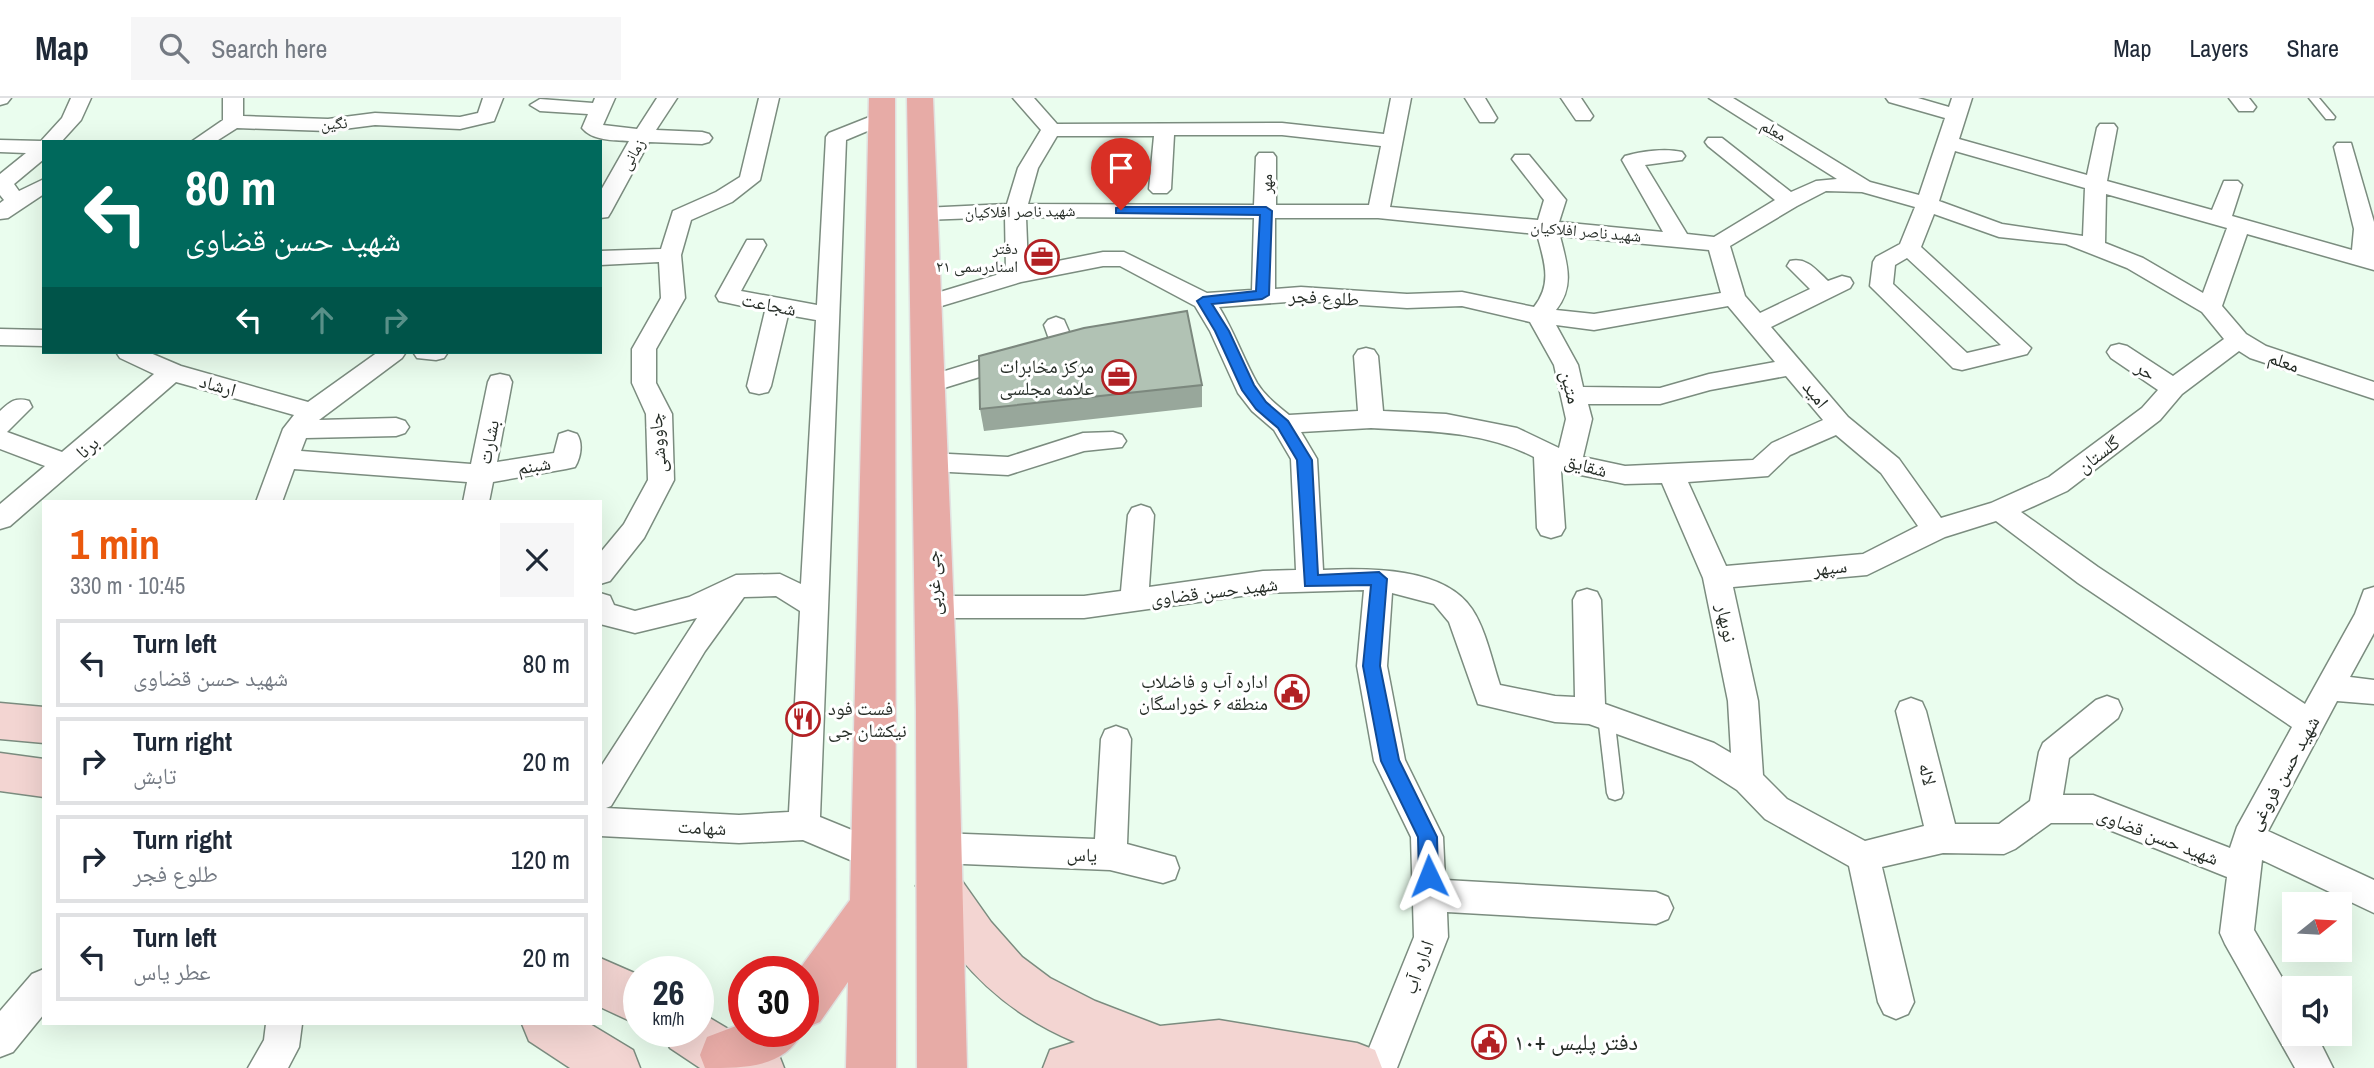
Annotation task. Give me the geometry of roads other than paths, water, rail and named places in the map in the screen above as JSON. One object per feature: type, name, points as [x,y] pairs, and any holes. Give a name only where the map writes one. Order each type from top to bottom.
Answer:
[{"type":"main road","name":"جی غربی","points":[[920,98],[934,607],[942,1068]]},
{"type":"main road","points":[[871,1068],[882,108]]},
{"type":"main road","points":[[0,721],[42,725]]},
{"type":"main road","points":[[0,772],[42,778]]},
{"type":"main road","points":[[939,867],[973,937],[1017,984],[1070,1015],[1167,1059]]},
{"type":"main road","points":[[819,982],[873,906]]},
{"type":"main road","points":[[602,982],[623,993]]},
{"type":"main road","points":[[548,1025],[615,1068]]},
{"type":"main road","points":[[1068,1068],[1167,1059],[1219,1045],[1357,1068]]},
{"type":"street","points":[[52,140],[71,120],[81,98]]},
{"type":"street","points":[[204,140],[233,122],[233,98]]},
{"type":"street","points":[[397,120],[410,98]]},
{"type":"street","points":[[447,140],[460,123],[487,117],[493,98]]},
{"type":"street","name":"زمانی","points":[[602,208],[667,98]]},
{"type":"street","name":"چاووشی","points":[[602,571],[634,531],[662,480],[659,414],[644,383],[644,349],[673,298],[670,255],[681,216],[724,197],[750,180],[758,136],[769,98]]},
{"type":"street","points":[[1023,98],[1051,130],[1164,130],[1280,119],[1394,141]]},
{"type":"street","points":[[1378,212],[1401,98]]},
{"type":"street","points":[[1475,98],[1487,118]]},
{"type":"street","points":[[1571,98],[1583,116]]},
{"type":"street","name":"معلم","points":[[1719,98],[1863,186]]},
{"type":"street","points":[[1896,98],[1959,106],[1927,204],[1909,248],[1884,262],[1881,286],[1962,362],[2019,348],[1909,248]]},
{"type":"street","points":[[540,105],[602,104],[592,128],[607,134],[702,138]]},
{"type":"street","points":[[874,855],[804,825],[836,137],[882,108]]},
{"type":"street","name":"نگین","points":[[233,122],[328,133],[375,119],[460,123]]},
{"type":"street","points":[[2094,246],[2096,184],[2107,128]]},
{"type":"street","points":[[1017,276],[1014,257],[1016,210],[1027,169],[1051,130]]},
{"type":"street","points":[[1160,189],[1164,130]]},
{"type":"street","points":[[1714,142],[1788,201]]},
{"type":"street","points":[[1947,142],[2368,261],[2365,229],[2344,147]]},
{"type":"street","points":[[0,146],[42,147]]},
{"type":"street","points":[[8,207],[2,183],[42,149]]},
{"type":"street","points":[[1675,156],[1632,160],[1679,240]]},
{"type":"street","name":"مهر","points":[[1262,295],[1266,157]]},
{"type":"street","points":[[1522,159],[1555,200],[1547,228],[1557,271],[1555,296],[1539,316]]},
{"type":"street","points":[[0,163],[25,163]]},
{"type":"street","points":[[1718,244],[1788,201],[1823,185],[1863,186],[1927,204],[1999,230],[2068,238],[2094,246],[2135,263],[2210,307],[2230,222],[2231,185]]},
{"type":"street","points":[[8,207],[42,186]]},
{"type":"street","points":[[8,207],[42,200]]},
{"type":"street","name":"شهید ناصر افلاکیان","points":[[923,214],[1016,210],[1378,212],[1718,244]]},
{"type":"street","name":"امید","points":[[1718,244],[1734,298],[1839,423],[1890,466],[1935,530]]},
{"type":"street","name":"شجاعت","points":[[755,245],[727,296],[828,315]]},
{"type":"street","points":[[602,258],[670,255]]},
{"type":"street","points":[[926,304],[1017,276],[1103,258],[1124,259],[1203,301],[1222,331],[1247,387],[1261,405],[1283,424],[1304,460],[1310,582]]},
{"type":"street","points":[[1757,324],[1834,287],[1798,266]]},
{"type":"street","name":"طلوع فجر","points":[[1203,301],[1301,294],[1406,301],[1462,299],[1539,316],[1594,322],[1734,298]]},
{"type":"street","points":[[759,386],[778,306]]},
{"type":"street","name":"معلم","points":[[2210,307],[2238,340],[2258,352],[2374,391]]},
{"type":"street","name":"متین","points":[[1539,316],[1566,365],[1579,419],[1558,458],[1551,528]]},
{"type":"street","points":[[928,385],[1062,343],[1056,325]]},
{"type":"street","points":[[1,339],[42,338]]},
{"type":"street","name":"گلستان","points":[[1935,530],[2000,510],[2058,484],[2151,414],[2173,388],[2238,340]]},
{"type":"street","name":"حر","points":[[2119,352],[2173,388]]},
{"type":"street","name":"ارشاد","points":[[132,354],[172,372],[304,421],[396,427]]},
{"type":"street","points":[[270,500],[285,459],[304,421],[391,354]]},
{"type":"street","points":[[1366,356],[1371,419]]},
{"type":"street","points":[[1573,395],[1660,396],[1709,382],[1794,367]]},
{"type":"street","name":"برنا","points":[[0,519],[172,372]]},
{"type":"street","name":"بشارت","points":[[476,500],[500,382]]},
{"type":"street","points":[[0,425],[20,407]]},
{"type":"street","name":"شقایق","points":[[1283,424],[1371,419],[1446,424],[1517,437],[1558,458],[1625,475],[1672,475],[1759,469],[1781,449],[1839,423]]},
{"type":"street","points":[[0,439],[67,464]]},
{"type":"street","name":"شبنم","points":[[482,474],[566,460],[568,440]]},
{"type":"street","points":[[930,462],[1008,466],[1083,442],[1113,441]]},
{"type":"street","points":[[285,459],[482,474]]},
{"type":"street","name":"نوبهار","points":[[1672,475],[1717,578],[1743,701],[1748,780]]},
{"type":"street","points":[[2000,510],[2088,575],[2310,723]]},
{"type":"street","points":[[1134,600],[1141,515]]},
{"type":"street","name":"سپهر","points":[[1717,578],[1867,564],[1935,530]]},
{"type":"street","name":"شهید حسن قضاوی","points":[[934,607],[1084,607],[1264,582],[1379,579],[1443,595],[1462,617],[1489,695],[1555,709],[1598,713],[1703,752],[1748,780],[1776,809],[1863,857]]},
{"type":"street","name":"اداره آب","points":[[1379,579],[1372,666],[1390,761],[1427,837],[1431,937],[1379,1068]]},
{"type":"street","points":[[602,613],[635,622],[696,607],[736,586],[780,585],[815,606]]},
{"type":"street","points":[[602,793],[695,643],[736,586]]},
{"type":"street","name":"شهید حسن فروغی","points":[[2282,1011],[2237,933],[2246,853],[2310,723],[2369,615],[2374,598]]},
{"type":"street","points":[[1587,600],[1598,713]]},
{"type":"street","points":[[2329,688],[2374,692]]},
{"type":"street","points":[[1896,1002],[1863,857],[1912,843],[1943,838],[2004,839],[2045,809],[2054,752],[2106,709]]},
{"type":"street","name":"لاله","points":[[1912,711],[1943,838]]},
{"type":"street","name":"یاس","points":[[939,867],[1110,855],[1116,739]]},
{"type":"street","name":"شهید حسن قضاوی","points":[[2045,809],[2093,809],[2246,853],[2374,897]]},
{"type":"street","name":"شهامت","points":[[602,822],[739,829],[804,825]]},
{"type":"street","points":[[1110,855],[1163,868]]},
{"type":"street","points":[[1429,895],[1656,908]]},
{"type":"street","points":[[0,1039],[42,988]]},
{"type":"street","points":[[266,1068],[281,1047],[284,1025]]},
{"type":"street","name":"شهید حسن فروغی","points":[[2302,1046],[2315,1068]]},
{"type":"lane","points":[[2314,98],[2330,117]]},
{"type":"lane","points":[[1598,713],[1615,793]]},
{"type":"place","name":"دفتر اسنادرسمی ۲۱","points":[[1042,257]]},
{"type":"place","name":"مرکز مخابرات علامه مجلسی","points":[[1119,377]]},
{"type":"place","name":"اداره آب و فاضلاب منطقه ۶ خوراسگان","points":[[1292,692]]},
{"type":"place","name":"فست فود نیکشان جی","points":[[803,719]]},
{"type":"place","name":"دفتر پلیس +۱۰","points":[[1489,1042]]}]
